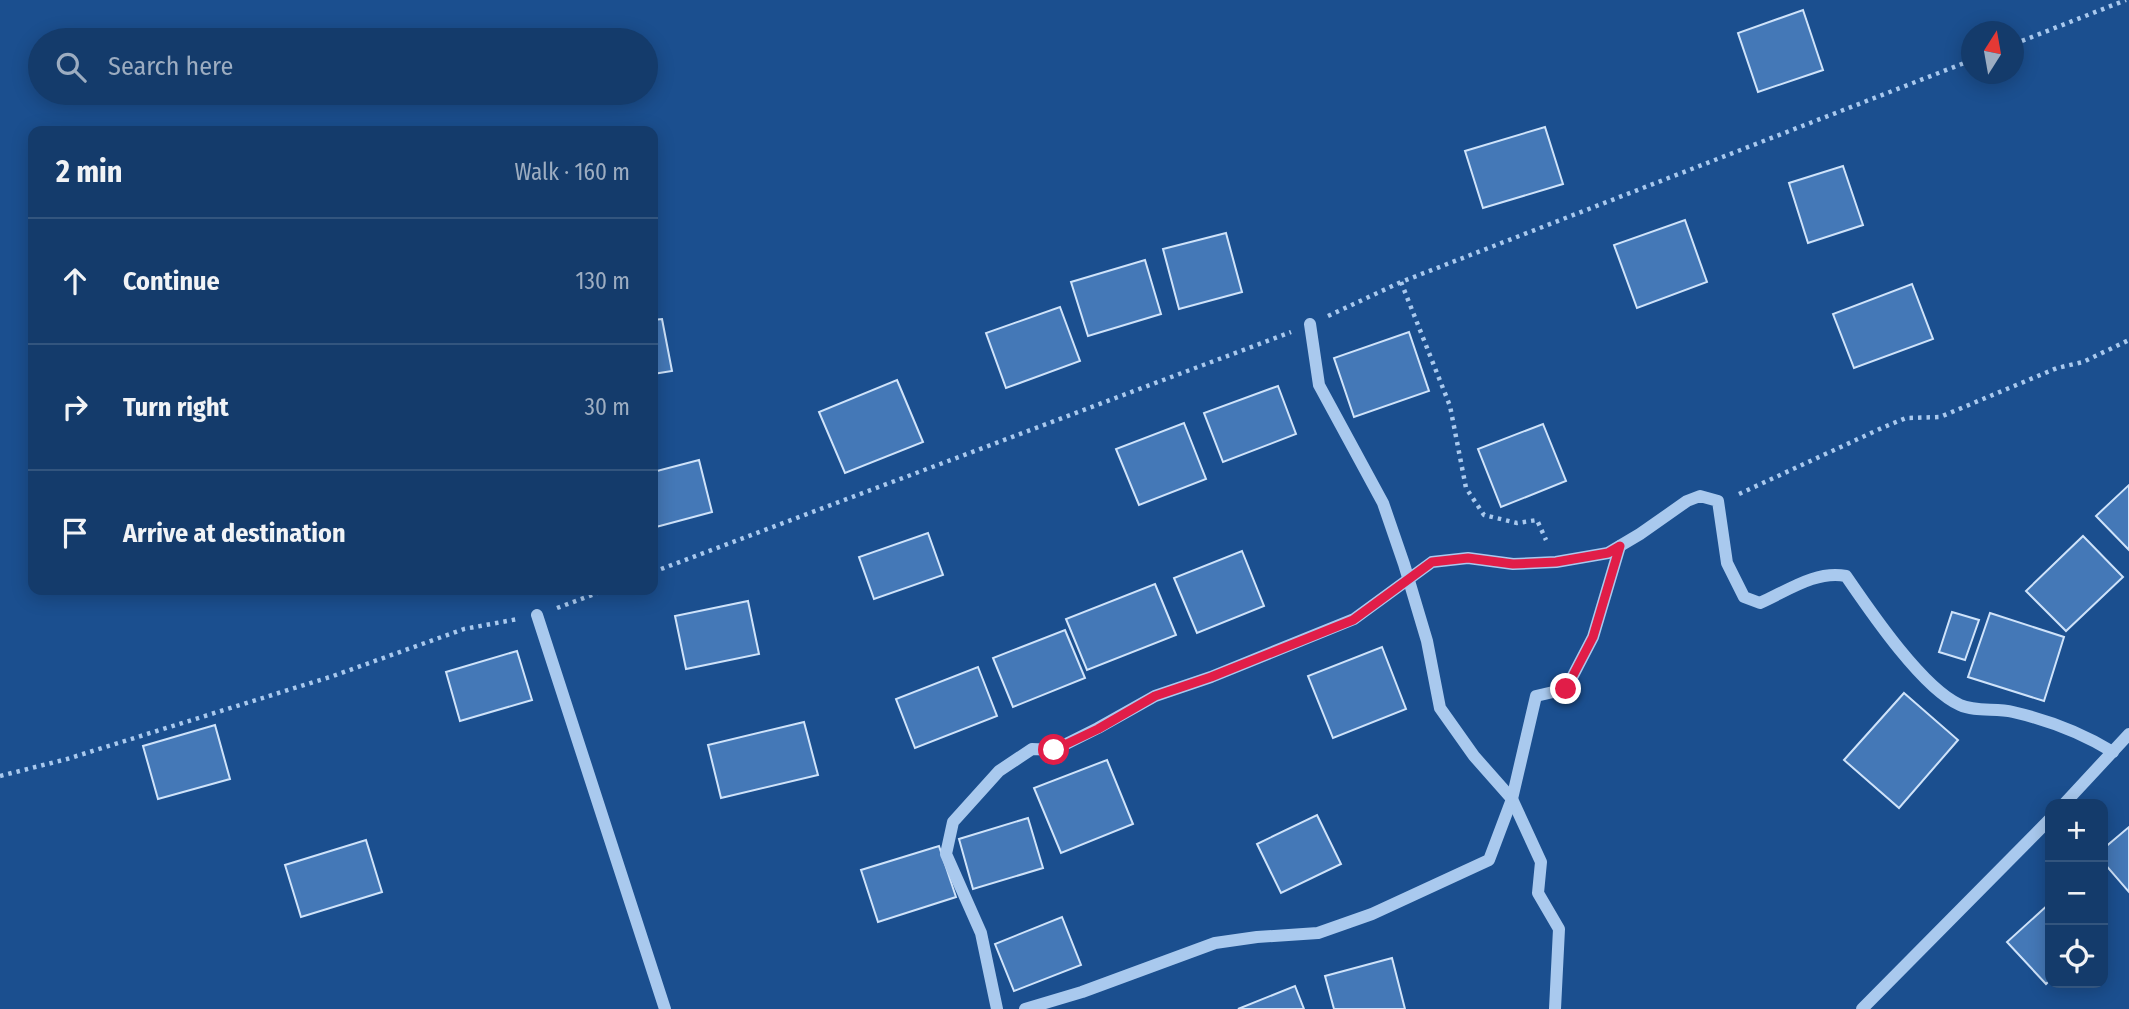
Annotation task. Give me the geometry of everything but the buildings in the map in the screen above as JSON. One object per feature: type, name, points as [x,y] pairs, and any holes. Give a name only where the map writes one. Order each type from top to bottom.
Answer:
[{"type":"street","points":[[1310,324],[1319,385],[1383,503],[1427,641],[1440,708],[1474,756],[1512,799],[1541,862],[1538,892],[1559,929],[1555,1009]]},
{"type":"street","points":[[997,1009],[981,933],[946,854],[953,822],[999,771],[1031,749],[1054,750],[1098,729],[1155,696],[1211,677],[1353,620],[1432,562],[1468,558],[1513,564],[1556,562],[1608,553],[1687,501],[1700,496],[1718,501],[1727,563],[1744,597],[1760,603],[1813,578],[1833,573],[1846,576],[1887,634],[1938,692],[1961,706],[2012,712],[2083,734],[2113,752]]},
{"type":"street","points":[[1025,1009],[1082,992],[1215,943],[1318,933],[1372,914],[1489,860],[1512,799],[1536,695],[1566,689],[1593,637],[1620,546]]},
{"type":"street","points":[[537,615],[664,1009]]},
{"type":"street","points":[[2069,799],[2129,734]]},
{"type":"street","points":[[1862,1009],[2045,824]]},
{"type":"path","points":[[2024,40],[2126,0]]},
{"type":"path","points":[[1401,282],[1450,406],[1466,488],[1484,515],[1517,523],[1537,520],[1556,562]]},
{"type":"path","points":[[1718,501],[1906,418],[1940,416],[2057,368],[2082,362],[2129,340]]},
{"type":"path","points":[[0,776],[67,760],[333,676],[464,629],[537,615],[591,595]]},
{"type":"route","points":[[1054,750],[1098,729],[1155,696],[1211,677],[1353,620],[1432,562],[1468,558],[1513,564],[1556,562],[1608,553],[1620,546],[1593,637],[1566,689]]}]
